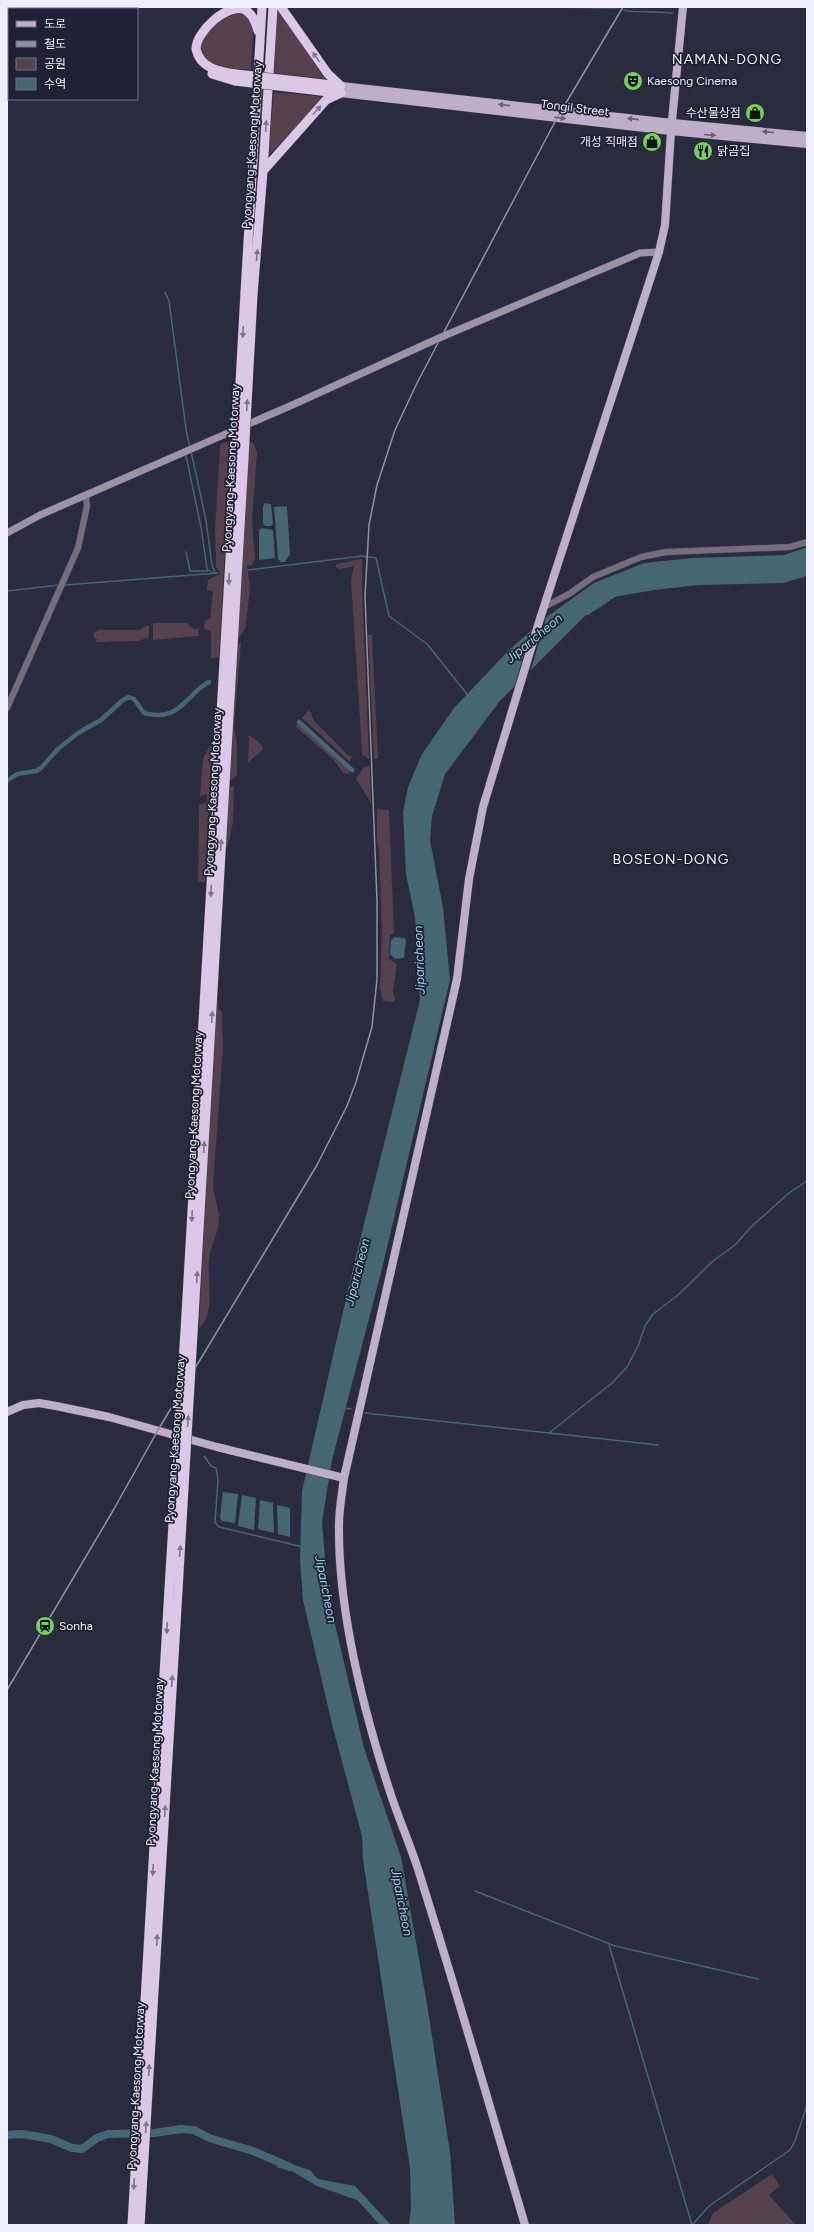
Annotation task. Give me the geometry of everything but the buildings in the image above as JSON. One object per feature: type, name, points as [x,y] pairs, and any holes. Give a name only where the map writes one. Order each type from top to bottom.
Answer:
[{"type":"highway","points":[[224,7],[201,26],[193,39],[191,50],[206,71],[220,78],[235,78],[341,90]]},
{"type":"highway","name":"Pyongyang-Kaesong Motorway","points":[[132,2225],[143,2109],[190,1315],[249,294],[262,7]]},
{"type":"highway","name":"Pyongyang-Kaesong Motorway","points":[[249,294],[263,171],[273,7]]},
{"type":"highway","points":[[282,7],[328,74],[341,90]]},
{"type":"highway","points":[[235,78],[215,70],[200,58],[196,46],[201,32],[223,14],[240,8],[251,15],[260,37]]},
{"type":"highway","points":[[263,171],[326,100],[341,90]]},
{"type":"highway","name":"Pyongyang-Kaesong Motorway","points":[[140,2145],[140,2225]]},
{"type":"main road","points":[[525,2225],[434,1920],[392,1797],[355,1664],[340,1557],[338,1523],[344,1478],[457,979],[469,879],[484,807],[518,688],[659,252],[665,225],[683,7]]},
{"type":"main road","name":"Tongil Street","points":[[341,90],[672,127],[807,144]]},
{"type":"main road","name":"Tongil Street","points":[[672,127],[807,136]]},
{"type":"main road","points":[[7,533],[21,524],[300,402],[446,335],[640,253],[659,252]]},
{"type":"main road","points":[[7,1412],[23,1405],[39,1404],[56,1406],[109,1417],[216,1447],[344,1478]]},
{"type":"street","points":[[7,708],[78,548],[87,506],[86,495]]},
{"type":"street","points":[[544,607],[569,594],[593,577],[641,557],[666,552],[790,547],[807,542]]},
{"type":"green space","points":[[277,8],[325,79],[274,73]]},
{"type":"green space","points":[[233,13],[243,13],[252,22],[253,32],[251,70],[231,69],[215,66],[203,60],[200,55],[199,42],[210,28]]},
{"type":"green space","points":[[274,92],[325,97],[268,156]]},
{"type":"green space","points":[[231,441],[219,657],[211,658],[211,631],[204,629],[205,620],[210,619],[213,591],[207,590],[208,580],[220,574],[219,570],[216,568],[215,529],[220,446],[222,443]]},
{"type":"green space","points":[[249,442],[253,443],[257,452],[252,521],[255,558],[252,565],[247,566],[250,588],[246,624],[245,629],[238,639]]},
{"type":"green space","points":[[362,559],[369,759],[362,755],[351,580],[354,566],[340,569],[336,567],[336,564]]},
{"type":"green space","points":[[153,623],[187,623],[193,629],[198,629],[199,636],[153,640]]},
{"type":"green space","points":[[149,626],[149,637],[139,641],[96,642],[97,639],[93,638],[94,633],[98,630],[139,630]]},
{"type":"green space","points":[[368,635],[372,635],[378,759],[374,759]]},
{"type":"green space","points":[[241,642],[234,728],[237,743],[237,775],[229,782],[237,646]]},
{"type":"green space","points":[[309,710],[314,721],[348,755],[352,756],[350,762],[302,718]]},
{"type":"green space","points":[[298,723],[348,767],[350,774],[343,773],[333,759],[295,726]]},
{"type":"green space","points":[[249,735],[261,744],[263,749],[248,763]]},
{"type":"green space","points":[[212,743],[205,882],[198,882],[199,805],[207,802],[207,794],[200,796],[203,758]]},
{"type":"green space","points":[[370,766],[371,803],[356,779],[364,767]]},
{"type":"green space","points":[[234,785],[233,822],[228,846],[224,849],[229,788]]},
{"type":"green space","points":[[377,809],[389,810],[394,933],[390,935],[389,959],[397,964],[393,992],[395,998],[394,1002],[383,1001],[380,988],[382,931],[379,850],[377,841]]},
{"type":"green space","points":[[218,1000],[218,1007],[222,1013],[223,1048],[213,1186],[219,1224],[209,1260],[209,1305],[204,1322],[199,1328],[215,1001]]},
{"type":"green space","points":[[772,2174],[780,2186],[769,2195],[796,2225],[708,2225],[713,2213]]},
{"type":"water","points":[[265,503],[271,504],[273,524],[271,526],[265,526],[263,523],[263,506]]},
{"type":"water","points":[[287,506],[290,554],[285,562],[281,562],[278,559],[274,507]]},
{"type":"water","points":[[261,528],[273,530],[275,558],[259,560],[259,530]]},
{"type":"water","points":[[807,547],[807,576],[783,583],[699,585],[654,590],[602,599],[499,702],[445,774],[432,816],[430,840],[443,908],[450,980],[382,1269],[332,1460],[322,1522],[328,1594],[364,1748],[401,1857],[427,2004],[450,2152],[455,2225],[409,2225],[411,2208],[410,2168],[363,1860],[362,1836],[332,1724],[303,1600],[300,1559],[302,1491],[354,1264],[420,1000],[415,917],[406,874],[403,812],[408,787],[422,754],[454,708],[509,650],[548,616],[594,583],[644,563],[692,558],[784,555]]},
{"type":"water","points":[[394,937],[404,938],[406,940],[404,958],[395,959],[390,954],[391,941]]},
{"type":"water","points":[[223,1492],[238,1494],[235,1523],[222,1521],[220,1518]]},
{"type":"water","points":[[242,1495],[256,1498],[254,1530],[238,1526]]},
{"type":"water","points":[[260,1500],[273,1503],[274,1533],[258,1529]]},
{"type":"water","points":[[277,1505],[290,1508],[290,1537],[278,1534]]},
{"type":"water","points":[[284,2162],[310,2170],[318,2179],[355,2186],[391,2225],[380,2225],[357,2200],[317,2186],[292,2171],[276,2167]]},
{"type":"pier","points":[[546,618],[530,673],[514,688],[531,630]]},
{"type":"waterway","points":[[540,7],[617,8]]},
{"type":"waterway","points":[[624,10],[672,13]]},
{"type":"waterway","points":[[165,292],[169,301],[186,429],[190,448]]},
{"type":"waterway","points":[[191,451],[206,520],[212,565],[215,573]]},
{"type":"waterway","points":[[186,456],[201,527],[207,569],[213,573]]},
{"type":"waterway","points":[[186,552],[190,571],[208,571]]},
{"type":"waterway","points":[[248,570],[362,556],[376,558],[389,616],[427,644],[467,694]]},
{"type":"waterway","points":[[65,585],[218,573]]},
{"type":"waterway","points":[[7,591],[59,585]]},
{"type":"waterway","name":"Jiparicheon","points":[[587,611],[614,593]]},
{"type":"waterway","points":[[7,781],[17,774],[36,771],[41,768],[58,749],[78,733],[101,720],[123,700],[129,697],[134,699],[144,713],[156,715],[166,714],[181,706],[201,687],[209,682]]},
{"type":"waterway","points":[[299,722],[352,770]]},
{"type":"waterway","points":[[549,1433],[612,1383],[627,1367],[638,1346],[645,1326],[653,1314],[677,1296],[713,1261],[735,1245],[751,1227],[789,1193],[807,1181]]},
{"type":"waterway","points":[[345,1408],[351,1409]]},
{"type":"waterway","points":[[365,1413],[658,1445]]},
{"type":"waterway","points":[[204,1456],[211,1466],[216,1468],[218,1480],[215,1522],[219,1527],[303,1547]]},
{"type":"waterway","points":[[475,1891],[615,1946],[758,1979]]},
{"type":"waterway","points":[[609,1945],[692,2225]]},
{"type":"waterway","points":[[693,2224],[709,2206],[790,2150],[795,2141],[807,2105]]},
{"type":"waterway","points":[[7,2135],[22,2134],[51,2139],[72,2148],[82,2149],[97,2138],[108,2134],[154,2133],[181,2129],[194,2130],[209,2138],[253,2151],[290,2167]]},
{"type":"railway","points":[[7,1690],[114,1509],[158,1430],[317,1165],[347,1106],[356,1082],[372,1027],[377,979],[377,901],[365,596],[369,525],[377,485],[395,430],[417,383],[557,118],[623,7]]},
{"type":"place","name":"Kaesong Cinema","points":[[633,81]]},
{"type":"place","name":"수산물상점","points":[[755,113]]},
{"type":"place","name":"개성 직매점","points":[[652,142]]},
{"type":"place","name":"닭곰집","points":[[703,151]]},
{"type":"place","name":"Sonha","points":[[45,1626]]},
{"type":"district","name":"NAMAN-DONG","points":[[727,59]]},
{"type":"district","name":"BOSEON-DONG","points":[[671,859]]}]
